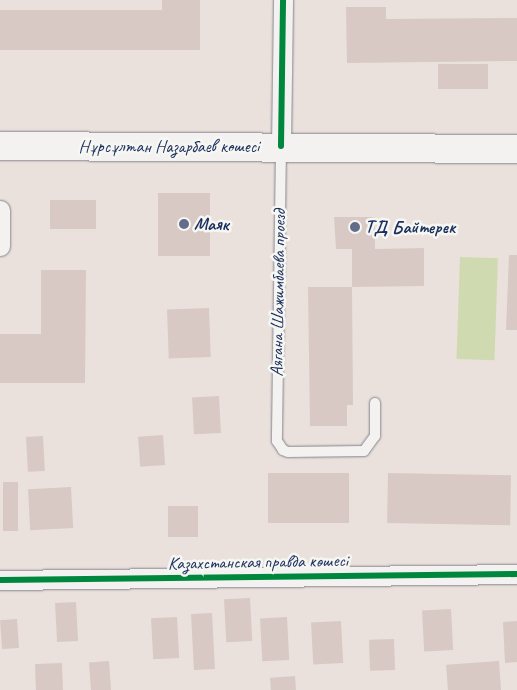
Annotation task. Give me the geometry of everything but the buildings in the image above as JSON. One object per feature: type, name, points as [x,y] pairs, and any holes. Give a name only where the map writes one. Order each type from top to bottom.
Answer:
[{"type":"main road","name":"Нұрсұлтан Назарбаев көшесі","points":[[0,146],[281,146],[517,149]]},
{"type":"street","name":"Аягана Шажимбаева проезд","points":[[281,146],[283,0]]},
{"type":"street","points":[[0,210],[0,246]]},
{"type":"street","name":"Казахстанская правда көшесі","points":[[0,580],[517,574]]},
{"type":"lane","name":"Аягана Шажимбаева проезд","points":[[281,146],[277,440],[283,450],[288,452],[364,450],[374,436],[375,403]]},
{"type":"green space","points":[[460,257],[498,258],[494,360],[456,359]]},
{"type":"cycle path","points":[[281,146],[283,0]]},
{"type":"cycle path","points":[[0,580],[517,574]]},
{"type":"place","name":"Маяк","points":[[184,224]]},
{"type":"place","name":"ТД Байтерек","points":[[355,227]]}]
